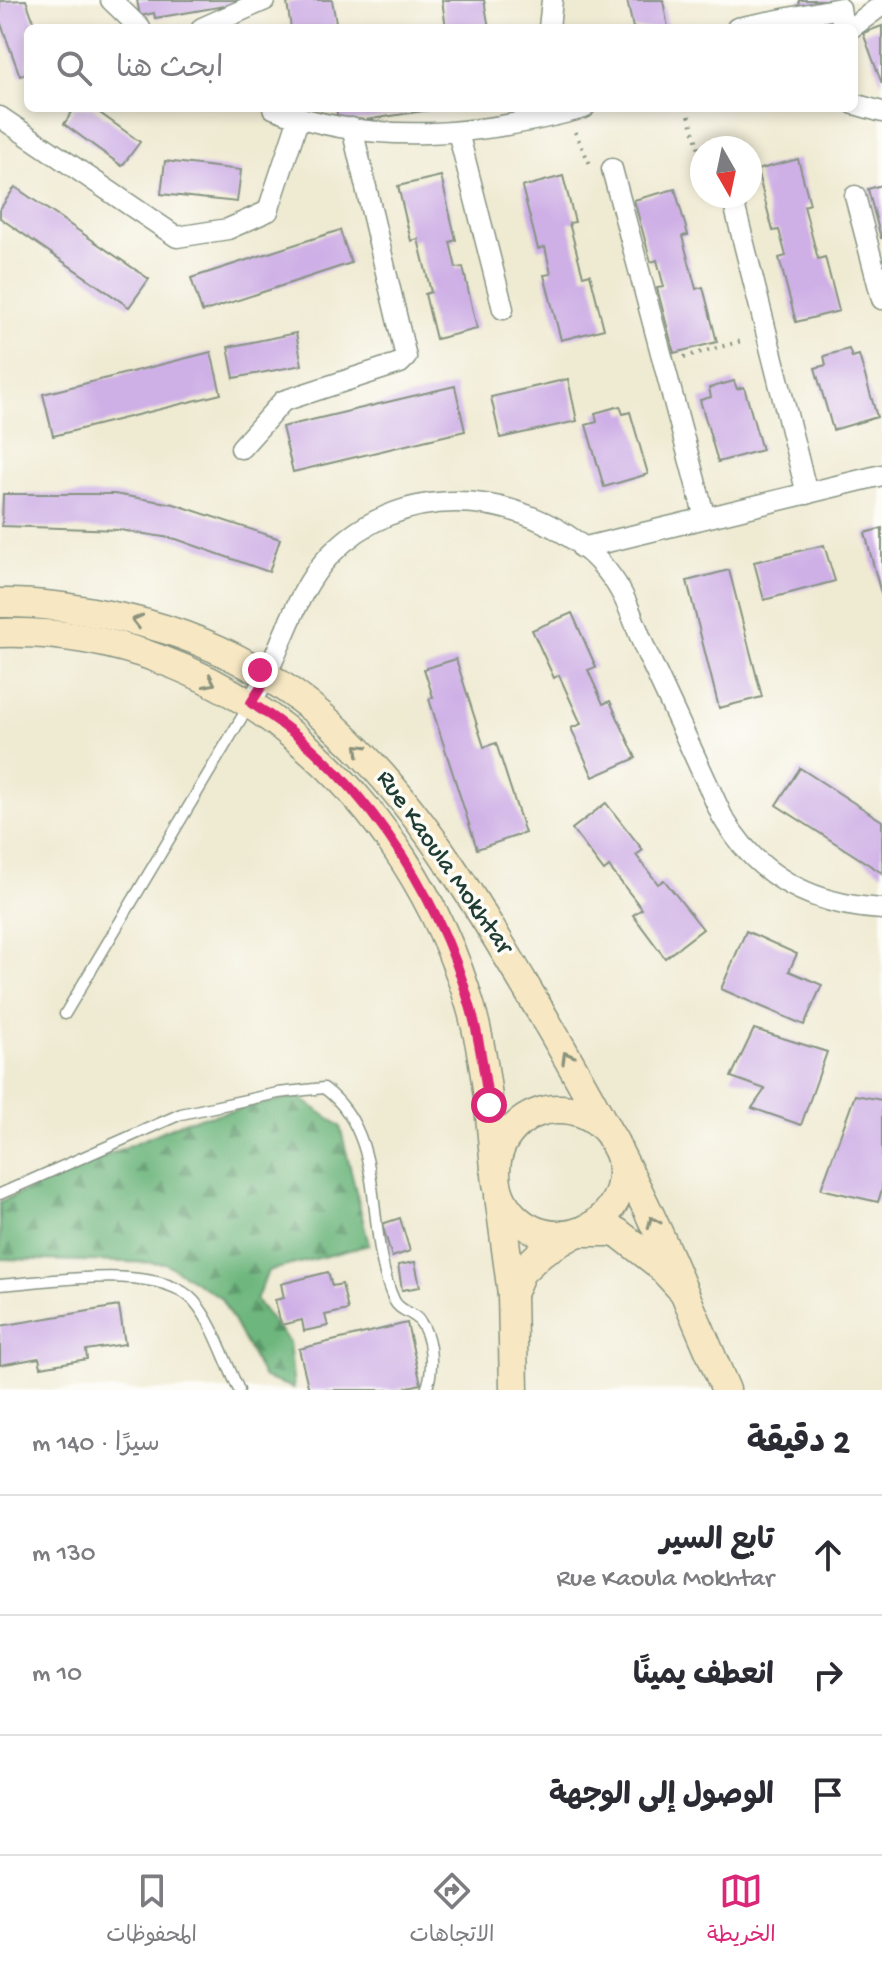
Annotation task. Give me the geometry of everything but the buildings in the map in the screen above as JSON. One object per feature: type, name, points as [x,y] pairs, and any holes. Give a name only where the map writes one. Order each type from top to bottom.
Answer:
[{"type":"main road","name":"Rue Kaoula Mokhtar","points":[[0,603],[53,606],[130,619],[195,640],[295,692],[352,741],[392,783],[500,941],[620,1152],[726,1390]]},
{"type":"main road","name":"Rue Kaoula Mokhtar","points":[[0,633],[45,635],[118,647],[178,667],[251,703],[313,751],[353,791],[427,901],[448,944],[472,1010],[489,1105],[512,1294],[514,1390]]},
{"type":"main road","points":[[512,1294],[521,1272],[542,1252],[578,1232],[596,1224],[611,1209],[620,1192],[623,1172],[620,1152],[610,1132],[593,1118],[573,1109],[550,1108],[529,1115],[512,1129],[500,1147],[496,1180],[507,1209],[530,1228],[559,1236],[578,1232],[617,1232],[658,1264],[684,1292]]},
{"type":"street","points":[[111,0],[136,24]]},
{"type":"street","points":[[211,24],[265,0]]},
{"type":"street","points":[[549,24],[552,0]]},
{"type":"street","points":[[856,24],[882,5]]},
{"type":"street","points":[[758,24],[840,8],[842,24]]},
{"type":"street","points":[[858,105],[882,112]]},
{"type":"street","points":[[285,112],[352,128],[416,134],[458,132],[562,112]]},
{"type":"street","points":[[0,117],[177,237],[228,229],[268,211],[299,117]]},
{"type":"street","points":[[241,448],[283,401],[400,363],[406,357],[352,128]]},
{"type":"street","points":[[458,132],[503,309]]},
{"type":"street","points":[[612,169],[705,518]]},
{"type":"street","points":[[855,196],[882,299]]},
{"type":"street","points":[[735,208],[807,494]]},
{"type":"street","points":[[582,548],[882,475]]},
{"type":"street","points":[[251,703],[268,676],[314,576],[348,538],[366,524],[392,513],[448,502],[481,502],[534,518],[563,532],[614,580],[737,843],[757,864],[807,894],[835,903],[882,909]]},
{"type":"lane","points":[[65,1014],[251,703]]},
{"type":"lane","points":[[0,1194],[181,1114],[278,1093],[324,1088],[343,1103],[355,1120],[365,1150],[394,1302],[417,1319],[426,1337],[432,1375],[426,1390]]},
{"type":"lane","points":[[0,1285],[136,1277],[169,1285],[193,1300],[239,1390]]},
{"type":"path","points":[[573,112],[584,157],[591,164],[612,169]]},
{"type":"path","points":[[688,112],[695,136]]},
{"type":"path","points":[[663,363],[767,334]]},
{"type":"green space","points":[[298,1096],[340,1126],[369,1245],[268,1271],[256,1300],[289,1342],[294,1388],[264,1378],[221,1298],[165,1263],[0,1259],[0,1202],[186,1121]]},
{"type":"route","points":[[260,670],[268,676],[251,703],[271,715],[325,761],[361,800],[420,888],[465,987],[481,1052],[489,1105]]}]
